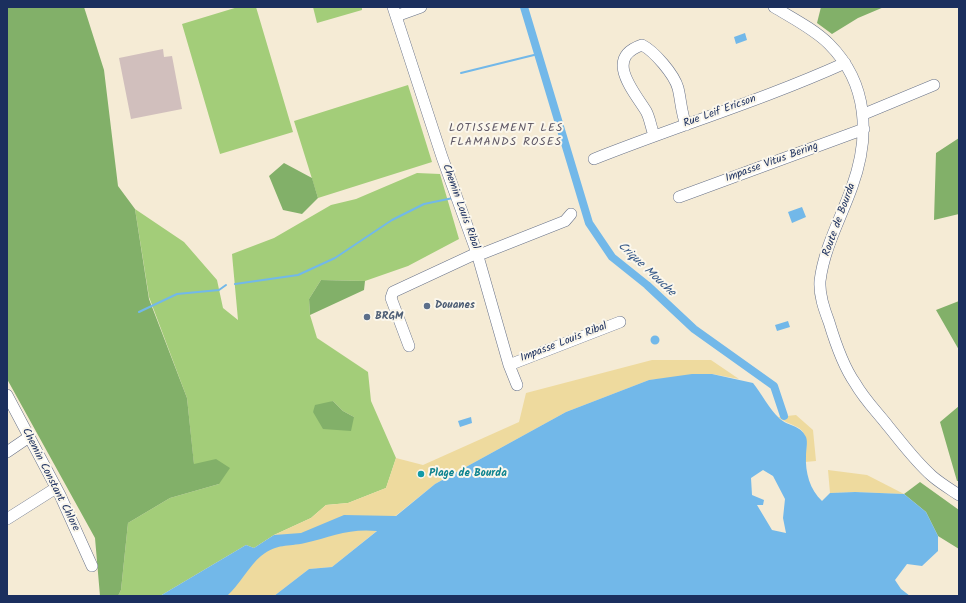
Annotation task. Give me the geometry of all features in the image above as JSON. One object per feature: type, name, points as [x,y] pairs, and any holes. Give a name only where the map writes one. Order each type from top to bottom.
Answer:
[{"type":"street","points":[[395,12],[421,7]]},
{"type":"street","name":"Route de Bourda","points":[[774,7],[828,43],[845,63],[853,78],[864,114],[864,129],[860,160],[852,188],[837,221],[825,259],[820,282],[821,300],[834,339],[854,382],[913,457],[933,477],[959,495]]},
{"type":"street","name":"Chemin Louis Ribal","points":[[395,12],[442,157],[477,253],[509,365],[517,385]]},
{"type":"street","points":[[654,135],[647,113],[625,78],[623,60],[630,49],[642,45],[650,50],[664,65],[677,86],[682,115],[686,125]]},
{"type":"street","name":"Rue Leif Ericson","points":[[594,159],[654,135],[799,84],[845,63]]},
{"type":"street","points":[[864,114],[934,85]]},
{"type":"street","name":"Impasse Vitus Bering","points":[[679,197],[864,129]]},
{"type":"street","points":[[409,346],[391,298],[393,292],[477,253],[484,254],[566,221],[571,214]]},
{"type":"street","name":"Impasse Louis Ribal","points":[[509,365],[620,322]]},
{"type":"street","name":"Chemin Constant Chlore","points":[[7,395],[56,488],[92,566]]},
{"type":"street","points":[[7,452],[29,437]]},
{"type":"street","points":[[7,519],[56,488]]},
{"type":"shaded area","points":[[163,49],[164,57],[172,56],[182,109],[131,119],[119,58]]},
{"type":"green space","points":[[7,7],[84,7],[104,70],[118,186],[135,209],[149,299],[187,398],[194,464],[216,459],[230,468],[219,484],[170,498],[128,523],[121,590],[118,596],[100,596],[95,538],[7,379]]},
{"type":"green space","points":[[238,7],[256,7],[293,132],[220,154],[182,24]]},
{"type":"green space","points":[[313,7],[362,7],[362,10],[317,23]]},
{"type":"green space","points":[[821,7],[884,7],[858,18],[832,34],[817,23]]},
{"type":"green space","points":[[408,85],[432,162],[318,198],[294,121]]},
{"type":"green space","points":[[959,138],[959,214],[934,220],[936,153]]},
{"type":"green space","points":[[284,163],[312,178],[318,198],[302,214],[283,210],[269,176]]},
{"type":"green space","points":[[417,173],[440,174],[459,239],[408,266],[365,281],[321,280],[309,299],[310,315],[317,338],[368,372],[371,401],[396,458],[386,488],[348,503],[326,505],[311,518],[274,535],[254,548],[246,545],[160,596],[118,596],[121,590],[128,523],[170,498],[219,484],[194,465],[187,398],[149,297],[135,209],[184,242],[217,280],[223,308],[238,320],[232,254],[274,238],[331,205],[356,199]],"holes":[[[333,401],[343,411],[354,417],[313,412]]]},
{"type":"green space","points":[[321,280],[365,281],[364,290],[310,315],[309,299]]},
{"type":"green space","points":[[959,301],[959,350],[936,310]]},
{"type":"green space","points":[[333,401],[343,411],[354,417],[351,431],[323,429],[313,412],[315,405]]},
{"type":"green space","points":[[959,406],[959,481],[957,481],[940,422]]},
{"type":"green space","points":[[920,482],[959,510],[959,549],[938,536],[926,512],[904,494]]},
{"type":"sand","name":"Plage de Bourda","points":[[652,360],[711,360],[739,379],[712,374],[649,380],[566,412],[435,484],[332,567],[309,569],[274,596],[182,596],[274,535],[311,518],[326,505],[348,503],[386,488],[396,458],[423,465],[519,422],[526,393]]},
{"type":"sand","points":[[796,415],[813,430],[816,461],[805,462],[806,438],[804,433],[778,417]]},
{"type":"sand","points":[[828,470],[867,475],[904,494],[855,492],[830,493]]},
{"type":"water","points":[[745,33],[747,40],[736,44],[734,37]]},
{"type":"water","points":[[802,207],[806,217],[792,223],[788,212]]},
{"type":"water","points":[[788,321],[790,327],[777,331],[775,325]]},
{"type":"water","points":[[655,335],[660,340],[655,345],[650,340]]},
{"type":"water","points":[[692,374],[712,374],[753,383],[776,415],[782,421],[801,430],[806,437],[807,474],[814,492],[822,501],[830,493],[855,492],[904,494],[926,512],[938,536],[938,551],[922,566],[907,564],[895,580],[901,589],[910,596],[274,596],[309,569],[332,567],[377,531],[367,530],[349,532],[273,549],[257,560],[227,596],[160,596],[246,545],[254,548],[274,535],[301,533],[344,515],[396,516],[435,484],[566,412],[649,380]],"holes":[[[763,470],[773,476],[785,499],[783,518],[786,533],[772,530],[757,505],[763,505],[764,500],[752,495],[751,478]]]},
{"type":"water","points":[[471,417],[472,423],[460,427],[458,421]]},
{"type":"waterway","name":"Crique Mouche","points":[[524,7],[589,223],[612,257],[647,285],[694,329],[774,386],[784,416]]},
{"type":"waterway","points":[[461,73],[538,54]]},
{"type":"waterway","points":[[235,284],[298,275],[335,258],[392,220],[424,204],[453,198]]},
{"type":"waterway","points":[[139,312],[177,294],[219,290],[226,285]]},
{"type":"place","name":"Douanes","points":[[427,306]]},
{"type":"place","name":"BRGM","points":[[367,317]]},
{"type":"place","name":"Plage de Bourda","points":[[421,474]]},
{"type":"district","name":"LOTISSEMENT LES FLAMANDS ROSES","points":[[506,136]]}]
